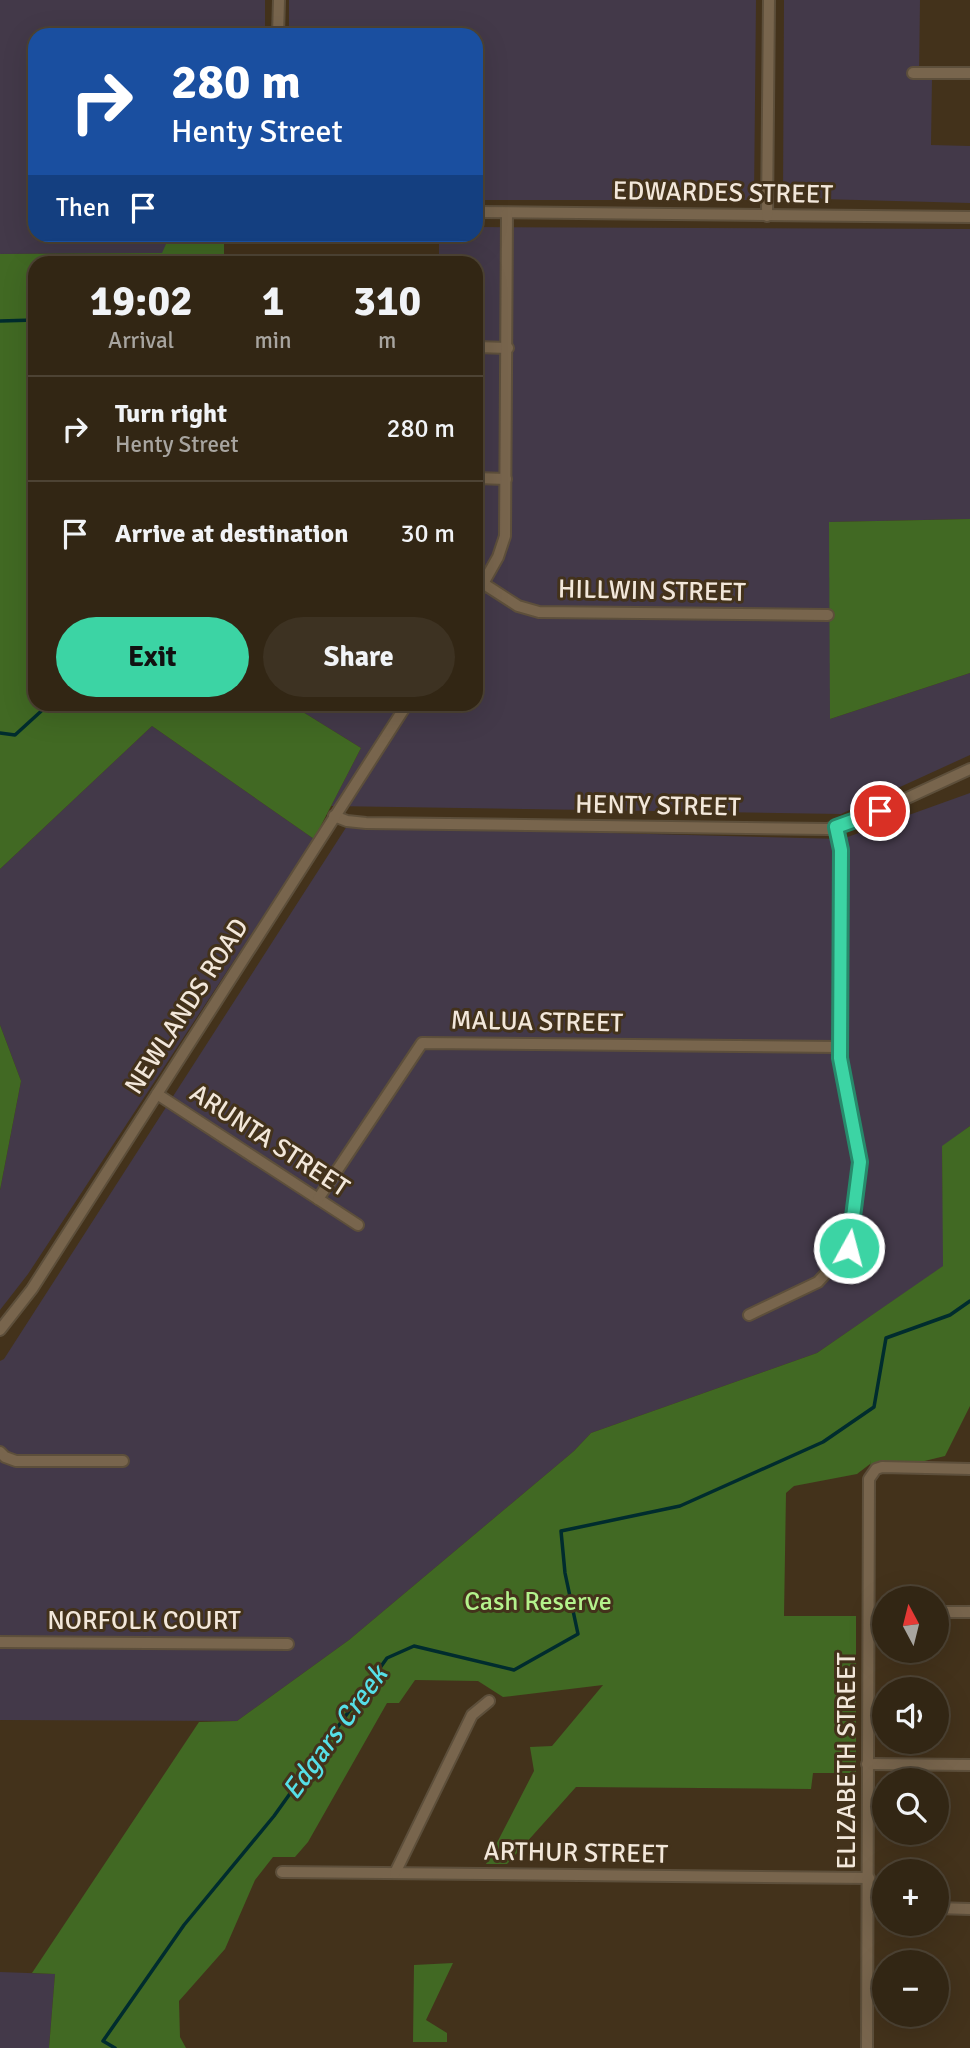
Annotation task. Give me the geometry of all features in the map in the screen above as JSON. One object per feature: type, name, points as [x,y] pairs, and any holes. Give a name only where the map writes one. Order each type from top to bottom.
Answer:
[{"type":"street","points":[[278,28],[279,0]]},
{"type":"street","points":[[767,216],[768,0]]},
{"type":"street","points":[[913,73],[970,73]]},
{"type":"street","name":"EDWARDES STREET","points":[[483,212],[970,217]]},
{"type":"street","points":[[484,584],[505,536],[508,213]]},
{"type":"street","points":[[483,347],[508,348]]},
{"type":"street","points":[[483,478],[506,479]]},
{"type":"street","name":"HILLWIN STREET","points":[[484,584],[524,609],[539,612],[828,615]]},
{"type":"street","name":"NEWLANDS ROAD","points":[[0,1330],[32,1289],[402,711]]},
{"type":"street","name":"HENTY STREET","points":[[334,816],[348,822],[380,824],[813,830],[836,827],[894,805],[970,769]]},
{"type":"street","points":[[748,1315],[818,1282],[849,1248],[860,1162],[839,1047],[841,850],[836,827]]},
{"type":"street","name":"MALUA STREET","points":[[318,1199],[422,1043],[839,1047]]},
{"type":"street","name":"ARUNTA STREET","points":[[157,1094],[358,1225]]},
{"type":"street","points":[[0,1452],[16,1461],[122,1461]]},
{"type":"street","name":"ELIZABETH STREET","points":[[867,2048],[867,1764],[875,1612],[869,1479],[882,1467],[970,1469]]},
{"type":"street","points":[[949,1612],[970,1612]]},
{"type":"street","name":"NORFOLK COURT","points":[[0,1642],[288,1644]]},
{"type":"street","points":[[395,1873],[472,1715],[489,1701]]},
{"type":"street","points":[[867,1764],[970,1765]]},
{"type":"street","name":"ARTHUR STREET","points":[[282,1872],[869,1878]]},
{"type":"street","points":[[949,1908],[970,1909]]},
{"type":"shaded area","points":[[0,0],[265,0],[265,28],[28,28],[28,242],[167,242],[163,253],[0,254]]},
{"type":"shaded area","points":[[289,0],[756,0],[754,200],[483,200],[483,28],[289,28]]},
{"type":"shaded area","points":[[784,0],[920,0],[919,78],[932,79],[931,145],[970,146],[970,203],[783,198]]},
{"type":"shaded area","points":[[483,227],[970,229],[970,519],[830,522],[830,719],[970,673],[970,755],[841,814],[331,806],[361,748],[301,711],[483,711],[483,256],[439,256],[439,242],[483,242]]},
{"type":"shaded area","points":[[152,726],[314,839],[28,1274],[0,1310],[0,1190],[21,1081],[0,1025],[0,869]]},
{"type":"shaded area","points":[[970,793],[970,1126],[942,1147],[944,1266],[817,1353],[591,1433],[574,1451],[349,1640],[237,1721],[0,1720],[0,1361],[4,1359],[347,826],[842,839]]},
{"type":"shaded area","points":[[0,1972],[55,1974],[49,2048],[0,2048]]},
{"type":"green space","points":[[167,242],[224,242],[224,256],[28,256],[28,711],[301,711],[361,748],[314,839],[152,726],[0,869],[0,254],[162,253]]},
{"type":"green space","points":[[970,519],[970,673],[830,719],[829,522]]},
{"type":"green space","points":[[0,1025],[21,1081],[0,1190]]},
{"type":"green space","name":"Cash Reserve","points":[[970,1126],[970,1406],[945,1456],[871,1474],[870,1460],[870,1464],[857,1474],[794,1486],[786,1493],[784,1616],[856,1616],[856,1773],[813,1773],[811,1789],[576,1787],[507,1864],[486,1864],[534,1771],[530,1747],[552,1746],[603,1685],[503,1697],[478,1681],[415,1680],[399,1703],[387,1703],[308,1842],[295,1857],[273,1857],[255,1880],[225,1949],[179,2001],[180,2037],[186,2048],[49,2048],[55,1974],[32,1973],[199,1722],[237,1721],[349,1640],[574,1451],[591,1433],[817,1353],[943,1266],[942,1146]]},
{"type":"green space","points":[[453,1963],[426,2020],[447,2033],[447,2042],[413,2042],[414,1965]]},
{"type":"waterway","points":[[0,321],[28,320]]},
{"type":"waterway","points":[[0,733],[15,735],[41,711]]},
{"type":"waterway","name":"Edgars Creek","points":[[115,2048],[103,2041],[184,1925],[274,1816],[387,1658],[414,1646],[514,1670],[578,1634],[565,1573],[561,1531],[680,1506],[823,1442],[874,1407],[886,1338],[950,1315],[970,1301]]},
{"type":"route","points":[[849,1248],[860,1162],[839,1047],[841,850],[836,827],[880,811]]}]
